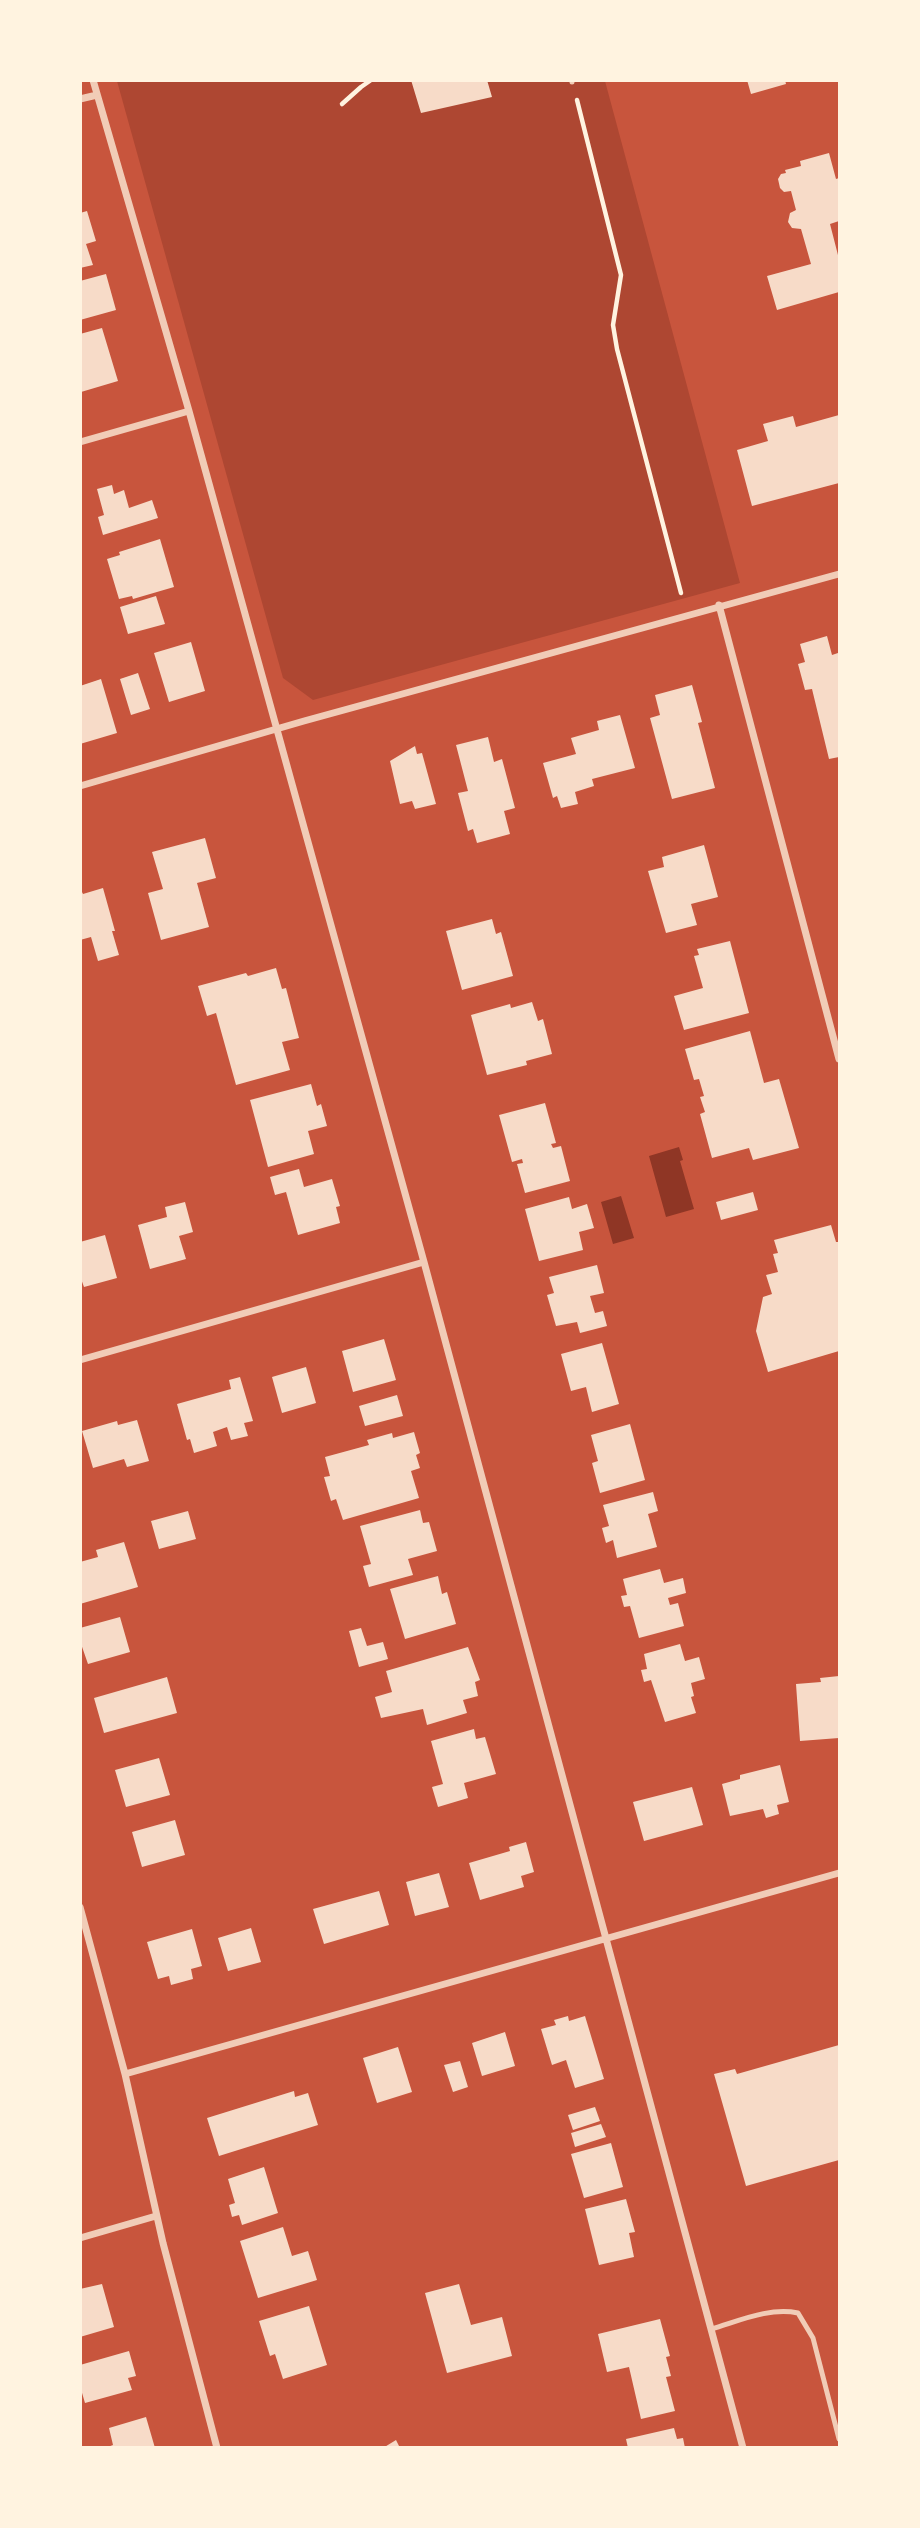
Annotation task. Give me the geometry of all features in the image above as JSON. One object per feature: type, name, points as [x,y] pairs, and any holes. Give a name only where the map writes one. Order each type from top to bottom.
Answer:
[{"type":"street","points":[[93,80],[189,411],[424,1262],[743,2448]]},
{"type":"street","points":[[80,99],[97,95]]},
{"type":"street","points":[[80,442],[189,411]]},
{"type":"street","points":[[80,786],[719,605],[839,574]]},
{"type":"street","points":[[719,605],[839,1059]]},
{"type":"street","points":[[80,1360],[424,1262]]},
{"type":"street","points":[[125,2074],[839,1873]]},
{"type":"street","points":[[80,1907],[125,2074],[156,2216],[217,2448]]},
{"type":"street","points":[[80,2238],[156,2216]]},
{"type":"lane","points":[[711,2329],[768,2313],[798,2313],[813,2338],[839,2439]]},
{"type":"path","points":[[342,104],[360,86],[371,80]]},
{"type":"path","points":[[572,81],[621,275],[613,325],[617,349],[681,593]]},
{"type":"shaded area","points":[[117,81],[605,81],[740,583],[313,700],[283,678]]},
{"type":"shaded area","points":[[679,1147],[683,1160],[680,1161],[694,1209],[666,1217],[649,1156]]},
{"type":"shaded area","points":[[621,1196],[634,1238],[613,1244],[601,1202]]},
{"type":"building","points":[[411,80],[487,80],[492,97],[421,113]]},
{"type":"building","points":[[747,80],[785,80],[786,84],[751,94]]},
{"type":"building","points":[[829,153],[836,179],[839,178],[839,221],[830,224],[839,259],[839,292],[777,310],[767,276],[811,264],[801,229],[792,228],[788,222],[790,213],[796,210],[791,191],[784,192],[778,179],[781,174],[786,173],[785,170],[801,166],[800,161]]},
{"type":"building","points":[[87,211],[96,241],[86,244],[93,265],[80,268],[80,213]]},
{"type":"building","points":[[106,274],[116,310],[80,320],[80,281]]},
{"type":"building","points":[[102,328],[118,381],[81,392],[80,334]]},
{"type":"building","points":[[839,415],[839,483],[752,506],[737,450],[768,441],[763,424],[793,416],[796,427]]},
{"type":"building","points":[[112,485],[114,494],[124,490],[129,508],[152,500],[158,518],[103,535],[98,517],[104,515],[97,489]]},
{"type":"building","points":[[160,539],[174,587],[133,599],[132,596],[119,599],[107,559],[120,555],[119,552]]},
{"type":"building","points":[[156,596],[165,624],[128,634],[120,607]]},
{"type":"building","points":[[827,636],[832,655],[838,653],[839,658],[839,757],[829,759],[812,689],[805,690],[798,664],[805,662],[800,644]]},
{"type":"building","points":[[191,642],[205,691],[169,702],[154,653]]},
{"type":"building","points":[[138,673],[150,709],[131,715],[120,679]]},
{"type":"building","points":[[101,679],[117,733],[80,744],[80,686]]},
{"type":"building","points":[[692,685],[702,722],[698,723],[715,788],[672,799],[650,718],[660,715],[655,695]]},
{"type":"building","points":[[620,715],[635,768],[592,779],[594,786],[575,792],[578,804],[561,808],[557,796],[553,798],[543,763],[576,754],[571,738],[599,730],[597,721]]},
{"type":"building","points":[[488,737],[494,762],[502,759],[515,808],[504,811],[510,834],[477,843],[473,829],[468,831],[458,793],[468,791],[456,745]]},
{"type":"building","points":[[415,746],[417,754],[422,753],[436,804],[415,809],[412,801],[400,804],[390,761]]},
{"type":"building","points":[[205,838],[216,878],[197,883],[209,927],[161,940],[148,893],[163,889],[152,852]]},
{"type":"building","points":[[704,845],[718,897],[691,904],[697,925],[666,933],[648,871],[664,867],[662,857]]},
{"type":"building","points":[[80,888],[83,894],[103,888],[119,955],[98,961],[91,937],[80,940]]},
{"type":"building","points":[[492,919],[496,934],[501,932],[513,976],[462,990],[446,931]]},
{"type":"building","points":[[730,941],[749,1013],[684,1030],[674,996],[703,988],[694,956],[699,955],[697,949]]},
{"type":"building","points":[[276,968],[282,989],[286,988],[299,1038],[282,1042],[290,1070],[236,1085],[216,1013],[207,1016],[198,986]]},
{"type":"building","points":[[532,1002],[538,1021],[543,1019],[552,1054],[526,1061],[527,1065],[487,1075],[471,1015],[510,1004],[511,1008]]},
{"type":"building","points":[[750,1031],[764,1083],[779,1079],[799,1148],[753,1160],[749,1148],[712,1158],[700,1114],[705,1112],[700,1097],[704,1096],[699,1079],[694,1080],[685,1049]]},
{"type":"building","points":[[311,1084],[317,1106],[321,1104],[327,1126],[308,1131],[314,1154],[268,1167],[250,1100]]},
{"type":"building","points":[[545,1103],[556,1143],[551,1144],[553,1148],[561,1146],[570,1181],[525,1193],[517,1164],[523,1163],[522,1159],[512,1162],[499,1115]]},
{"type":"building","points":[[299,1169],[304,1187],[332,1179],[340,1206],[336,1207],[340,1223],[298,1235],[286,1192],[275,1195],[270,1177]]},
{"type":"building","points":[[753,1192],[758,1210],[721,1220],[716,1202]]},
{"type":"building","points":[[569,1197],[572,1209],[587,1204],[594,1228],[579,1232],[583,1250],[539,1261],[525,1209]]},
{"type":"building","points":[[185,1202],[193,1232],[179,1236],[186,1259],[150,1269],[138,1225],[167,1217],[165,1207]]},
{"type":"building","points":[[831,1225],[836,1242],[839,1242],[839,1351],[768,1372],[756,1331],[763,1297],[772,1294],[766,1275],[778,1272],[773,1254],[778,1253],[774,1240]]},
{"type":"building","points":[[105,1235],[117,1278],[84,1287],[80,1276],[80,1242]]},
{"type":"building","points":[[597,1265],[604,1293],[590,1296],[595,1313],[603,1311],[607,1326],[580,1333],[577,1322],[556,1326],[547,1295],[554,1293],[549,1277]]},
{"type":"building","points":[[384,1339],[396,1380],[353,1392],[342,1351]]},
{"type":"building","points":[[602,1343],[619,1404],[592,1412],[586,1387],[571,1391],[561,1354]]},
{"type":"building","points":[[306,1367],[316,1403],[282,1413],[272,1377]]},
{"type":"building","points":[[240,1377],[253,1421],[244,1423],[248,1436],[231,1440],[227,1427],[213,1432],[217,1446],[194,1453],[190,1439],[187,1440],[177,1404],[231,1389],[229,1380]]},
{"type":"building","points":[[397,1395],[403,1416],[365,1426],[359,1406]]},
{"type":"building","points":[[137,1420],[149,1461],[127,1467],[124,1459],[93,1468],[82,1431],[117,1421],[118,1425]]},
{"type":"building","points":[[630,1424],[645,1480],[600,1493],[592,1463],[598,1461],[591,1435]]},
{"type":"building","points":[[414,1432],[420,1453],[416,1455],[420,1468],[411,1471],[419,1498],[343,1520],[336,1499],[331,1501],[324,1477],[330,1476],[325,1457],[369,1445],[367,1440],[392,1433],[393,1438]]},
{"type":"building","points":[[653,1492],[658,1511],[648,1514],[657,1547],[617,1558],[613,1540],[606,1543],[602,1528],[609,1526],[603,1505]]},
{"type":"building","points":[[420,1510],[423,1523],[429,1522],[437,1551],[408,1559],[413,1575],[369,1587],[363,1566],[371,1564],[360,1526]]},
{"type":"building","points":[[188,1511],[196,1539],[159,1549],[151,1521]]},
{"type":"building","points":[[124,1542],[138,1587],[80,1604],[80,1562],[98,1557],[96,1550]]},
{"type":"building","points":[[660,1569],[664,1583],[683,1578],[686,1593],[668,1598],[670,1605],[678,1603],[684,1626],[639,1638],[630,1606],[624,1607],[621,1596],[627,1595],[623,1579]]},
{"type":"building","points":[[438,1576],[442,1594],[447,1592],[456,1624],[405,1639],[390,1589]]},
{"type":"building","points":[[120,1617],[130,1652],[88,1664],[80,1641],[80,1628]]},
{"type":"building","points":[[361,1628],[367,1646],[383,1642],[388,1659],[359,1667],[349,1631]]},
{"type":"building","points":[[680,1644],[685,1661],[699,1657],[705,1679],[691,1683],[694,1696],[691,1697],[696,1713],[665,1722],[651,1680],[644,1682],[641,1670],[647,1669],[644,1654]]},
{"type":"building","points":[[468,1647],[480,1680],[475,1682],[478,1696],[463,1700],[467,1713],[427,1725],[423,1709],[381,1718],[375,1697],[392,1692],[386,1671]]},
{"type":"building","points":[[839,1676],[839,1738],[800,1741],[796,1684],[821,1682],[820,1678]]},
{"type":"building","points":[[167,1677],[177,1713],[104,1733],[94,1698]]},
{"type":"building","points":[[474,1729],[476,1739],[485,1737],[496,1774],[464,1783],[468,1798],[438,1807],[432,1787],[443,1784],[431,1741]]},
{"type":"building","points":[[159,1758],[170,1795],[126,1807],[115,1770]]},
{"type":"building","points":[[780,1765],[789,1802],[777,1805],[779,1814],[766,1818],[763,1809],[730,1816],[722,1784],[740,1779],[740,1775]]},
{"type":"building","points":[[692,1787],[703,1825],[644,1841],[633,1802]]},
{"type":"building","points":[[175,1820],[185,1855],[142,1867],[132,1832]]},
{"type":"building","points":[[526,1842],[534,1872],[521,1876],[524,1887],[480,1900],[469,1863],[510,1851],[509,1847]]},
{"type":"building","points":[[439,1873],[449,1907],[415,1916],[406,1882]]},
{"type":"building","points":[[379,1891],[389,1925],[324,1944],[313,1909]]},
{"type":"building","points":[[251,1928],[261,1962],[228,1971],[218,1938]]},
{"type":"building","points":[[192,1929],[202,1966],[191,1969],[193,1979],[171,1985],[169,1976],[158,1979],[147,1942]]},
{"type":"building","points":[[568,2016],[569,2021],[585,2016],[604,2079],[575,2088],[566,2060],[552,2065],[541,2029],[556,2025],[554,2020]]},
{"type":"building","points":[[505,2032],[515,2066],[482,2076],[472,2043]]},
{"type":"building","points":[[839,2045],[839,2160],[746,2186],[714,2074],[735,2069],[737,2074]]},
{"type":"building","points":[[398,2047],[412,2092],[377,2103],[363,2058]]},
{"type":"building","points":[[460,2061],[468,2087],[453,2092],[444,2065]]},
{"type":"building","points":[[294,2091],[295,2097],[308,2093],[318,2125],[219,2156],[207,2118]]},
{"type":"building","points":[[595,2107],[600,2121],[573,2130],[568,2115]]},
{"type":"building","points":[[601,2124],[606,2137],[575,2147],[571,2133]]},
{"type":"building","points":[[611,2143],[623,2187],[584,2198],[571,2154]]},
{"type":"building","points":[[264,2167],[278,2213],[242,2225],[239,2215],[232,2217],[229,2205],[235,2203],[228,2179]]},
{"type":"building","points":[[626,2199],[635,2232],[629,2233],[634,2257],[599,2265],[585,2209]]},
{"type":"building","points":[[283,2227],[292,2256],[308,2251],[317,2280],[258,2298],[240,2241]]},
{"type":"building","points":[[102,2284],[114,2327],[80,2337],[80,2289]]},
{"type":"building","points":[[459,2284],[471,2325],[502,2317],[512,2356],[447,2373],[425,2293]]},
{"type":"building","points":[[309,2306],[327,2365],[283,2379],[275,2354],[270,2356],[259,2321]]},
{"type":"building","points":[[660,2319],[670,2356],[666,2357],[671,2376],[666,2377],[675,2411],[641,2419],[629,2367],[607,2372],[598,2334]]},
{"type":"building","points":[[129,2351],[136,2376],[128,2378],[132,2390],[85,2403],[80,2386],[80,2365]]},
{"type":"building","points":[[146,2417],[155,2448],[105,2448],[113,2445],[109,2428]]},
{"type":"building","points":[[674,2428],[677,2439],[683,2438],[685,2448],[628,2448],[626,2439]]},
{"type":"building","points":[[396,2440],[400,2448],[383,2448]]}]
